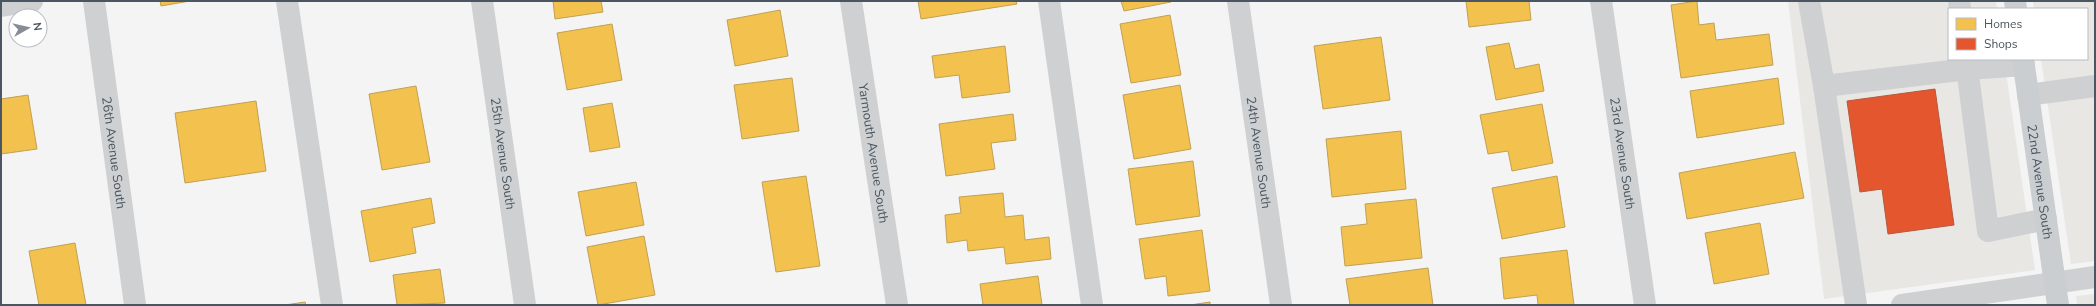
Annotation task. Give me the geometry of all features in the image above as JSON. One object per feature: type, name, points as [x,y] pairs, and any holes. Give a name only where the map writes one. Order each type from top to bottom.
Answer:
[{"type":"main road","name":"22nd Avenue South","points":[[2024,62],[2058,305]]},
{"type":"street","points":[[1,6],[32,1]]},
{"type":"street","name":"26th Avenue South","points":[[94,1],[135,305]]},
{"type":"street","points":[[287,1],[332,305]]},
{"type":"street","name":"25th Avenue South","points":[[482,1],[526,305]]},
{"type":"street","name":"Yarmouth Avenue South","points":[[852,1],[897,305]]},
{"type":"street","points":[[1049,1],[1092,305]]},
{"type":"street","name":"24th Avenue South","points":[[1238,1],[1281,305]]},
{"type":"street","name":"23rd Avenue South","points":[[1601,1],[1645,305]]},
{"type":"street","points":[[1809,1],[1824,86],[1856,305]]},
{"type":"street","points":[[1824,86],[1967,64],[2024,62]]},
{"type":"street","points":[[1967,64],[1988,230],[2046,218]]},
{"type":"street","points":[[2028,95],[2095,86]]},
{"type":"street","points":[[1902,305],[2095,277]]},
{"type":"shaded area","points":[[1788,1],[1996,1],[1997,8],[1948,8],[1948,60],[2004,60],[2035,270],[1824,299]]},
{"type":"shaded area","points":[[2033,1],[2095,1],[2095,261],[2071,264],[2041,60],[2088,60],[2088,8],[2034,8]]},
{"type":"shaded area","points":[[2095,294],[2095,305],[2077,305],[2076,296]]},
{"type":"building: Homes","points":[[160,1],[190,1],[161,6]]},
{"type":"building: Homes","points":[[553,1],[601,1],[603,12],[555,19]]},
{"type":"building: Homes","points":[[918,1],[1016,1],[1017,4],[921,19]]},
{"type":"building: Homes","points":[[1121,1],[1171,1],[1171,2],[1124,11]]},
{"type":"building: Homes","points":[[1466,1],[1529,1],[1531,20],[1469,27]]},
{"type":"building: Homes","points":[[1697,1],[1699,25],[1714,23],[1716,40],[1769,34],[1773,65],[1681,78],[1671,5]]},
{"type":"building: Homes","points":[[780,10],[788,56],[735,66],[727,20]]},
{"type":"building: Homes","points":[[1170,15],[1181,75],[1131,83],[1120,24]]},
{"type":"building: Homes","points":[[612,24],[622,80],[567,90],[557,33]]},
{"type":"building: Homes","points":[[1381,37],[1390,100],[1323,109],[1314,46]]},
{"type":"building: Homes","points":[[1509,43],[1515,69],[1539,64],[1544,91],[1496,100],[1486,47]]},
{"type":"building: Homes","points":[[1005,46],[1010,92],[962,98],[959,75],[935,78],[932,56]]},
{"type":"building: Homes","points":[[792,78],[799,131],[742,139],[734,85]]},
{"type":"building: Homes","points":[[1778,78],[1784,124],[1697,138],[1690,91]]},
{"type":"building: Homes","points":[[1180,85],[1191,149],[1134,159],[1123,95]]},
{"type":"building: Homes","points":[[416,86],[430,162],[382,170],[369,94]]},
{"type":"building: Homes","points":[[28,95],[37,149],[1,154],[1,99]]},
{"type":"building: Homes","points":[[256,101],[266,171],[185,183],[175,113]]},
{"type":"building: Homes","points":[[612,103],[620,147],[590,152],[583,108]]},
{"type":"building: Homes","points":[[1542,104],[1553,163],[1512,171],[1508,151],[1488,154],[1480,115]]},
{"type":"building: Homes","points":[[1013,114],[1016,140],[991,143],[995,169],[946,176],[939,124]]},
{"type":"building: Homes","points":[[1401,131],[1406,189],[1332,197],[1326,139]]},
{"type":"building: Homes","points":[[1795,152],[1804,198],[1687,219],[1679,173]]},
{"type":"building: Homes","points":[[1193,161],[1200,216],[1136,225],[1128,169]]},
{"type":"building: Homes","points":[[806,176],[820,266],[776,272],[762,182]]},
{"type":"building: Homes","points":[[1557,176],[1565,227],[1502,239],[1492,188]]},
{"type":"building: Homes","points":[[636,182],[644,225],[586,236],[578,192]]},
{"type":"building: Homes","points":[[1003,193],[1005,217],[1023,215],[1025,240],[1049,237],[1051,259],[1006,264],[1004,247],[968,251],[967,240],[947,243],[945,215],[961,213],[959,197]]},
{"type":"building: Homes","points":[[431,198],[435,223],[412,228],[416,253],[370,262],[361,211]]},
{"type":"building: Homes","points":[[1416,199],[1422,258],[1345,266],[1341,227],[1367,224],[1365,204]]},
{"type":"building: Homes","points":[[1760,223],[1769,274],[1714,284],[1705,233]]},
{"type":"building: Homes","points":[[1202,230],[1210,291],[1168,296],[1166,276],[1145,279],[1139,239]]},
{"type":"building: Homes","points":[[644,236],[655,295],[598,305],[587,247]]},
{"type":"building: Homes","points":[[75,243],[86,305],[39,305],[29,251]]},
{"type":"building: Homes","points":[[1567,250],[1574,305],[1538,305],[1537,295],[1504,299],[1500,258]]},
{"type":"building: Homes","points":[[1428,268],[1433,305],[1350,305],[1346,279]]},
{"type":"building: Homes","points":[[440,269],[445,303],[397,305],[393,275]]},
{"type":"building: Homes","points":[[1038,276],[1042,305],[983,305],[980,284]]},
{"type":"building: Homes","points":[[305,302],[306,305],[285,305]]},
{"type":"building: Homes","points":[[1210,302],[1210,305],[1190,305]]},
{"type":"building: Shops","points":[[1935,89],[1954,225],[1888,234],[1882,189],[1860,192],[1847,101]]}]
